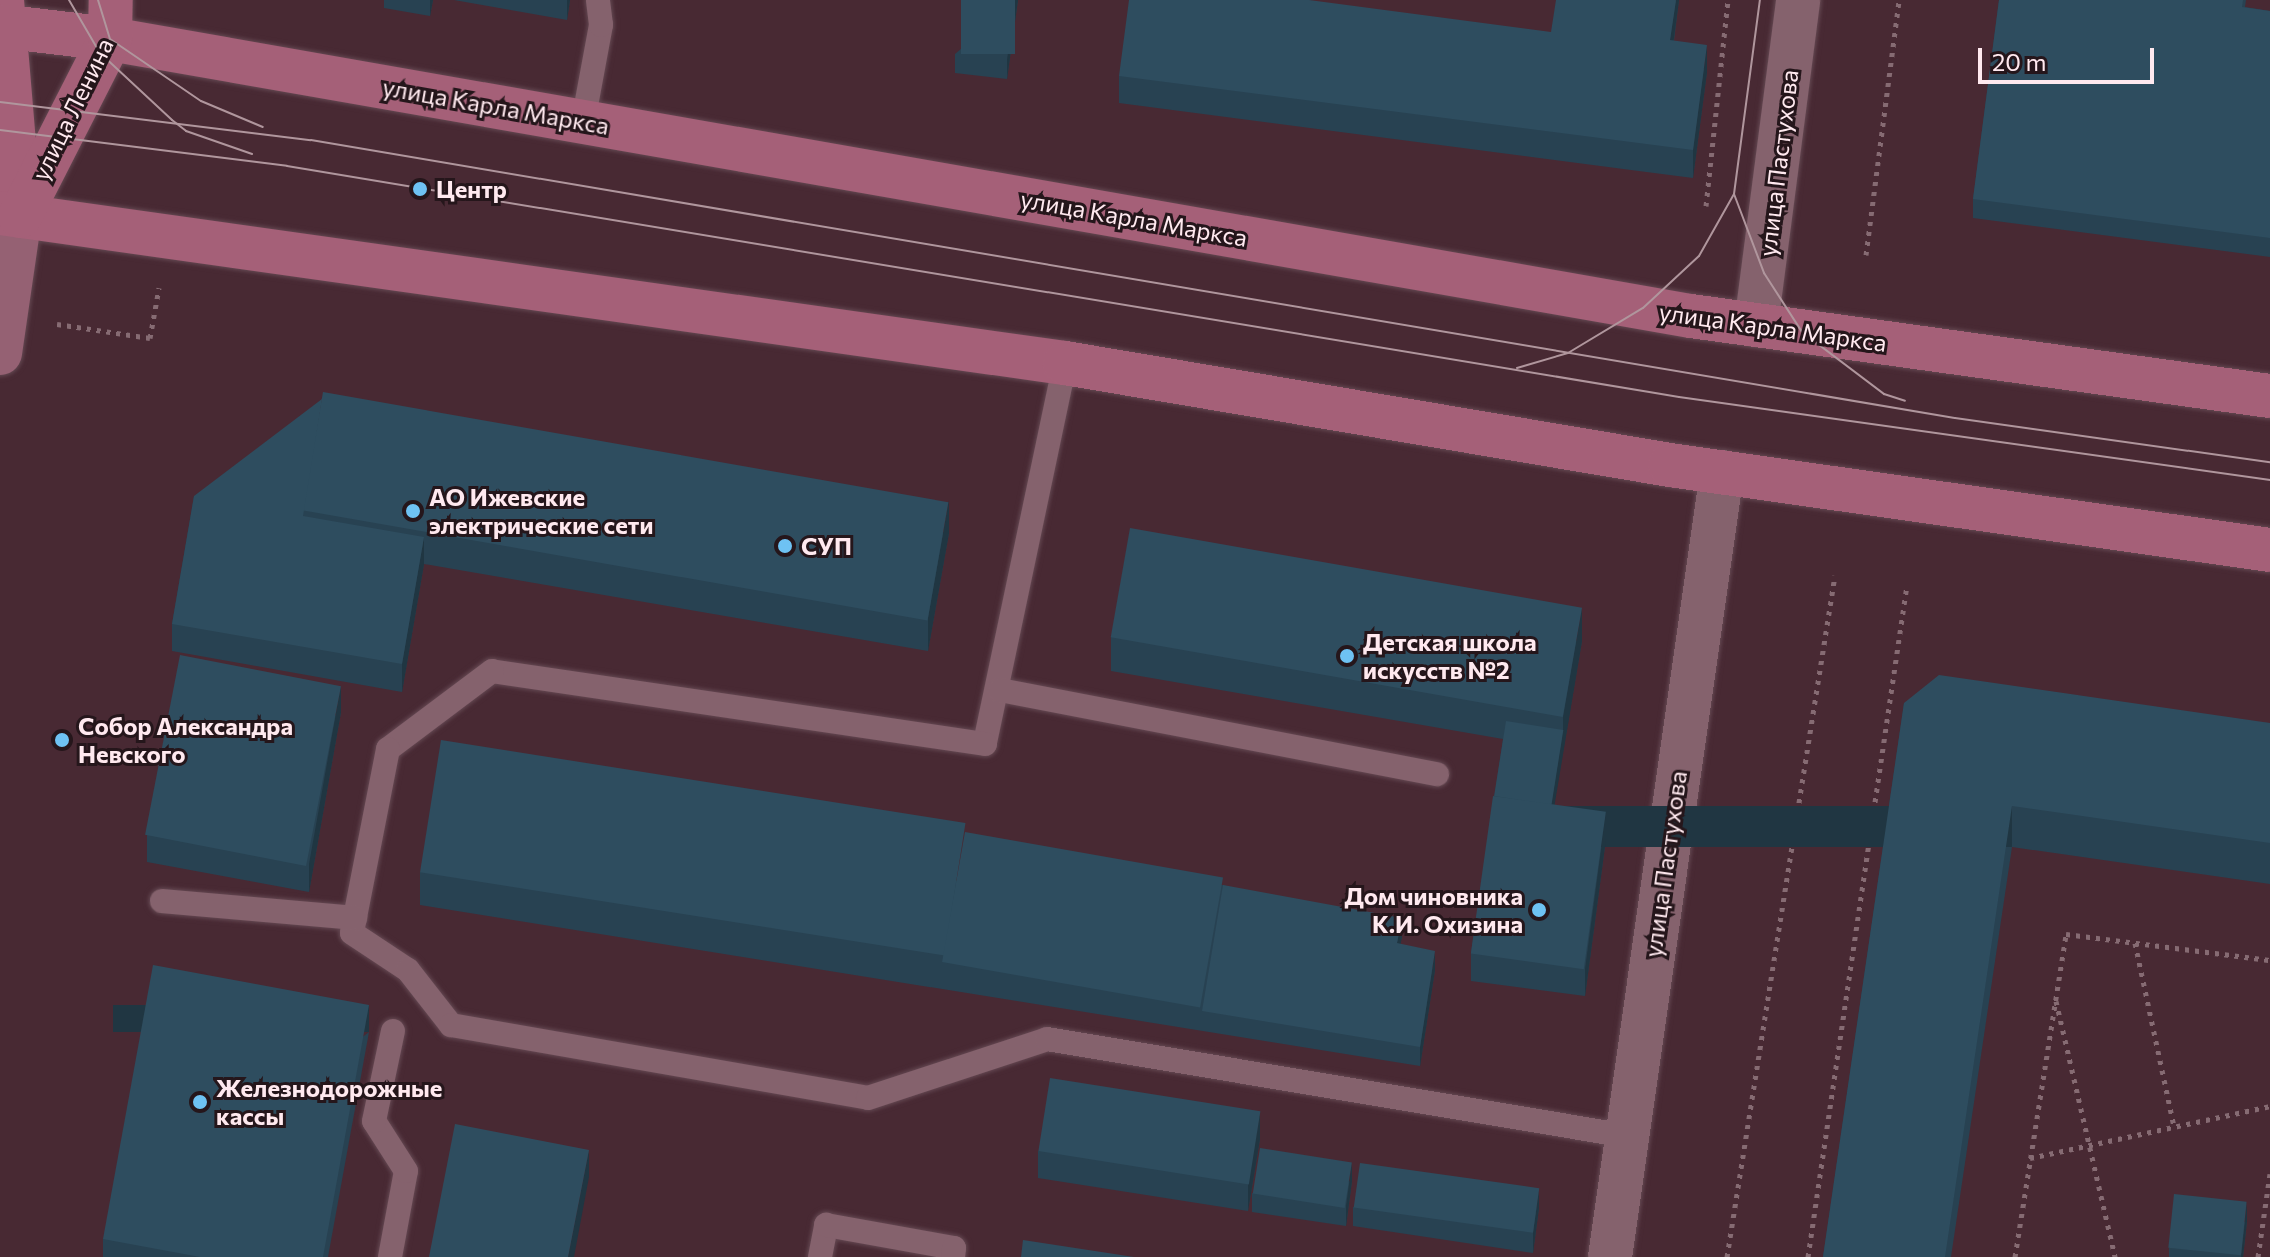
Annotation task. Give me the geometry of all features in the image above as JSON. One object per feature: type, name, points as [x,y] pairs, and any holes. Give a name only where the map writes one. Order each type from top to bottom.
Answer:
[{"type":"main road","name":"улица Карла Маркса","points":[[2,17],[111,20],[583,122],[1756,325],[2270,396]]},
{"type":"main road","name":"улица Ленина","points":[[2,17],[10,214],[3,334]]},
{"type":"main road","name":"улица Ленина","points":[[10,214],[111,20]]},
{"type":"main road","points":[[10,214],[1065,363],[1722,472],[2270,550]]},
{"type":"street","name":"улица Пастухова","points":[[1756,325],[1798,0]]},
{"type":"street","name":"улица Пастухова","points":[[1610,1257],[1722,472]]},
{"type":"lane","points":[[583,122],[601,25],[598,0]]},
{"type":"lane","points":[[1065,363],[1023,543],[1000,690],[985,744],[492,671],[388,749],[352,933],[408,970],[451,1025],[868,1098],[1047,1039],[1627,1136]]},
{"type":"lane","points":[[1000,690],[1437,774]]},
{"type":"lane","points":[[162,901],[355,918]]},
{"type":"lane","points":[[390,1257],[406,1171],[374,1121],[393,1031]]},
{"type":"lane","points":[[820,1257],[826,1225],[954,1248],[953,1257]]},
{"type":"path","points":[[1706,206],[1728,0]]},
{"type":"path","points":[[1866,255],[1899,0]]},
{"type":"path","points":[[3,334],[150,338]]},
{"type":"path","points":[[1727,1257],[1835,575]]},
{"type":"path","points":[[1808,1257],[1907,585]]},
{"type":"path","points":[[2015,1257],[2066,934],[2270,960]]},
{"type":"path","points":[[2135,943],[2174,1127]]},
{"type":"path","points":[[2055,998],[2115,1257]]},
{"type":"path","points":[[2030,1158],[2270,1106]]},
{"type":"path","points":[[2258,1257],[2270,1174]]},
{"type":"building","points":[[961,0],[1015,0],[1015,54],[961,54]]},
{"type":"building","points":[[1129,0],[1309,0],[1551,32],[1556,0],[1676,0],[1670,40],[1707,45],[1693,150],[1119,76]]},
{"type":"building","points":[[1999,0],[2243,0],[2242,7],[2270,11],[2270,238],[1973,199]]},
{"type":"building","points":[[323,392],[948,502],[928,620],[302,510]]},
{"type":"building","points":[[322,399],[303,516],[424,537],[402,664],[172,624],[194,496]]},
{"type":"building","name":"Детская школа искусств №2","points":[[1130,528],[1582,608],[1563,717],[1111,637]]},
{"type":"building","points":[[180,655],[341,686],[306,866],[145,835]]},
{"type":"building","points":[[1939,675],[2270,723],[2270,843],[2012,806],[1945,1257],[1823,1257],[1904,703]]},
{"type":"building","points":[[1506,721],[1563,730],[1551,805],[1494,796]]},
{"type":"building","points":[[441,740],[965,823],[945,955],[420,872]]},
{"type":"building","name":"Дом чиновника К.И. Охизина","points":[[1493,796],[1606,812],[1584,969],[1471,953]]},
{"type":"building","points":[[965,832],[1223,877],[1200,1007],[942,962]]},
{"type":"building","points":[[1223,885],[1402,918],[1397,943],[1435,951],[1420,1047],[1202,1011]]},
{"type":"building","points":[[153,965],[369,1005],[323,1257],[200,1257],[103,1239]]},
{"type":"building","points":[[1050,1078],[1260,1111],[1249,1184],[1038,1151]]},
{"type":"building","points":[[455,1124],[589,1150],[568,1257],[429,1257]]},
{"type":"building","points":[[1260,1148],[1352,1163],[1345,1208],[1253,1193]]},
{"type":"building","points":[[1360,1163],[1539,1188],[1533,1233],[1354,1208]]},
{"type":"building","points":[[2174,1194],[2247,1202],[2241,1255],[2168,1248]]},
{"type":"building","points":[[1023,1240],[1134,1257],[1021,1257]]},
{"type":"tram line","points":[[69,0],[100,53],[172,120],[186,131],[252,154]]},
{"type":"tram line","points":[[98,0],[110,39],[201,101],[263,127]]},
{"type":"tram line","points":[[1517,368],[1568,353],[1643,308],[1699,256],[1734,194],[1760,0]]},
{"type":"tram line","points":[[0,102],[311,140],[1955,418],[2270,462]]},
{"type":"tram line","points":[[0,130],[287,166],[1679,397],[2270,480]]},
{"type":"tram line","points":[[1734,194],[1764,273],[1802,332],[1884,394],[1905,401]]},
{"type":"place","name":"Центр","points":[[420,189]]},
{"type":"place","name":"АО Ижевские электрические сети","points":[[413,511]]},
{"type":"place","name":"СУП","points":[[785,546]]},
{"type":"place","name":"Детская школа искусств №2","points":[[1347,656]]},
{"type":"place","name":"Собор Александра Невского","points":[[62,740]]},
{"type":"place","name":"Дом чиновника К.И. Охизина","points":[[1539,910]]},
{"type":"place","name":"Железнодорожные кассы","points":[[200,1102]]}]
